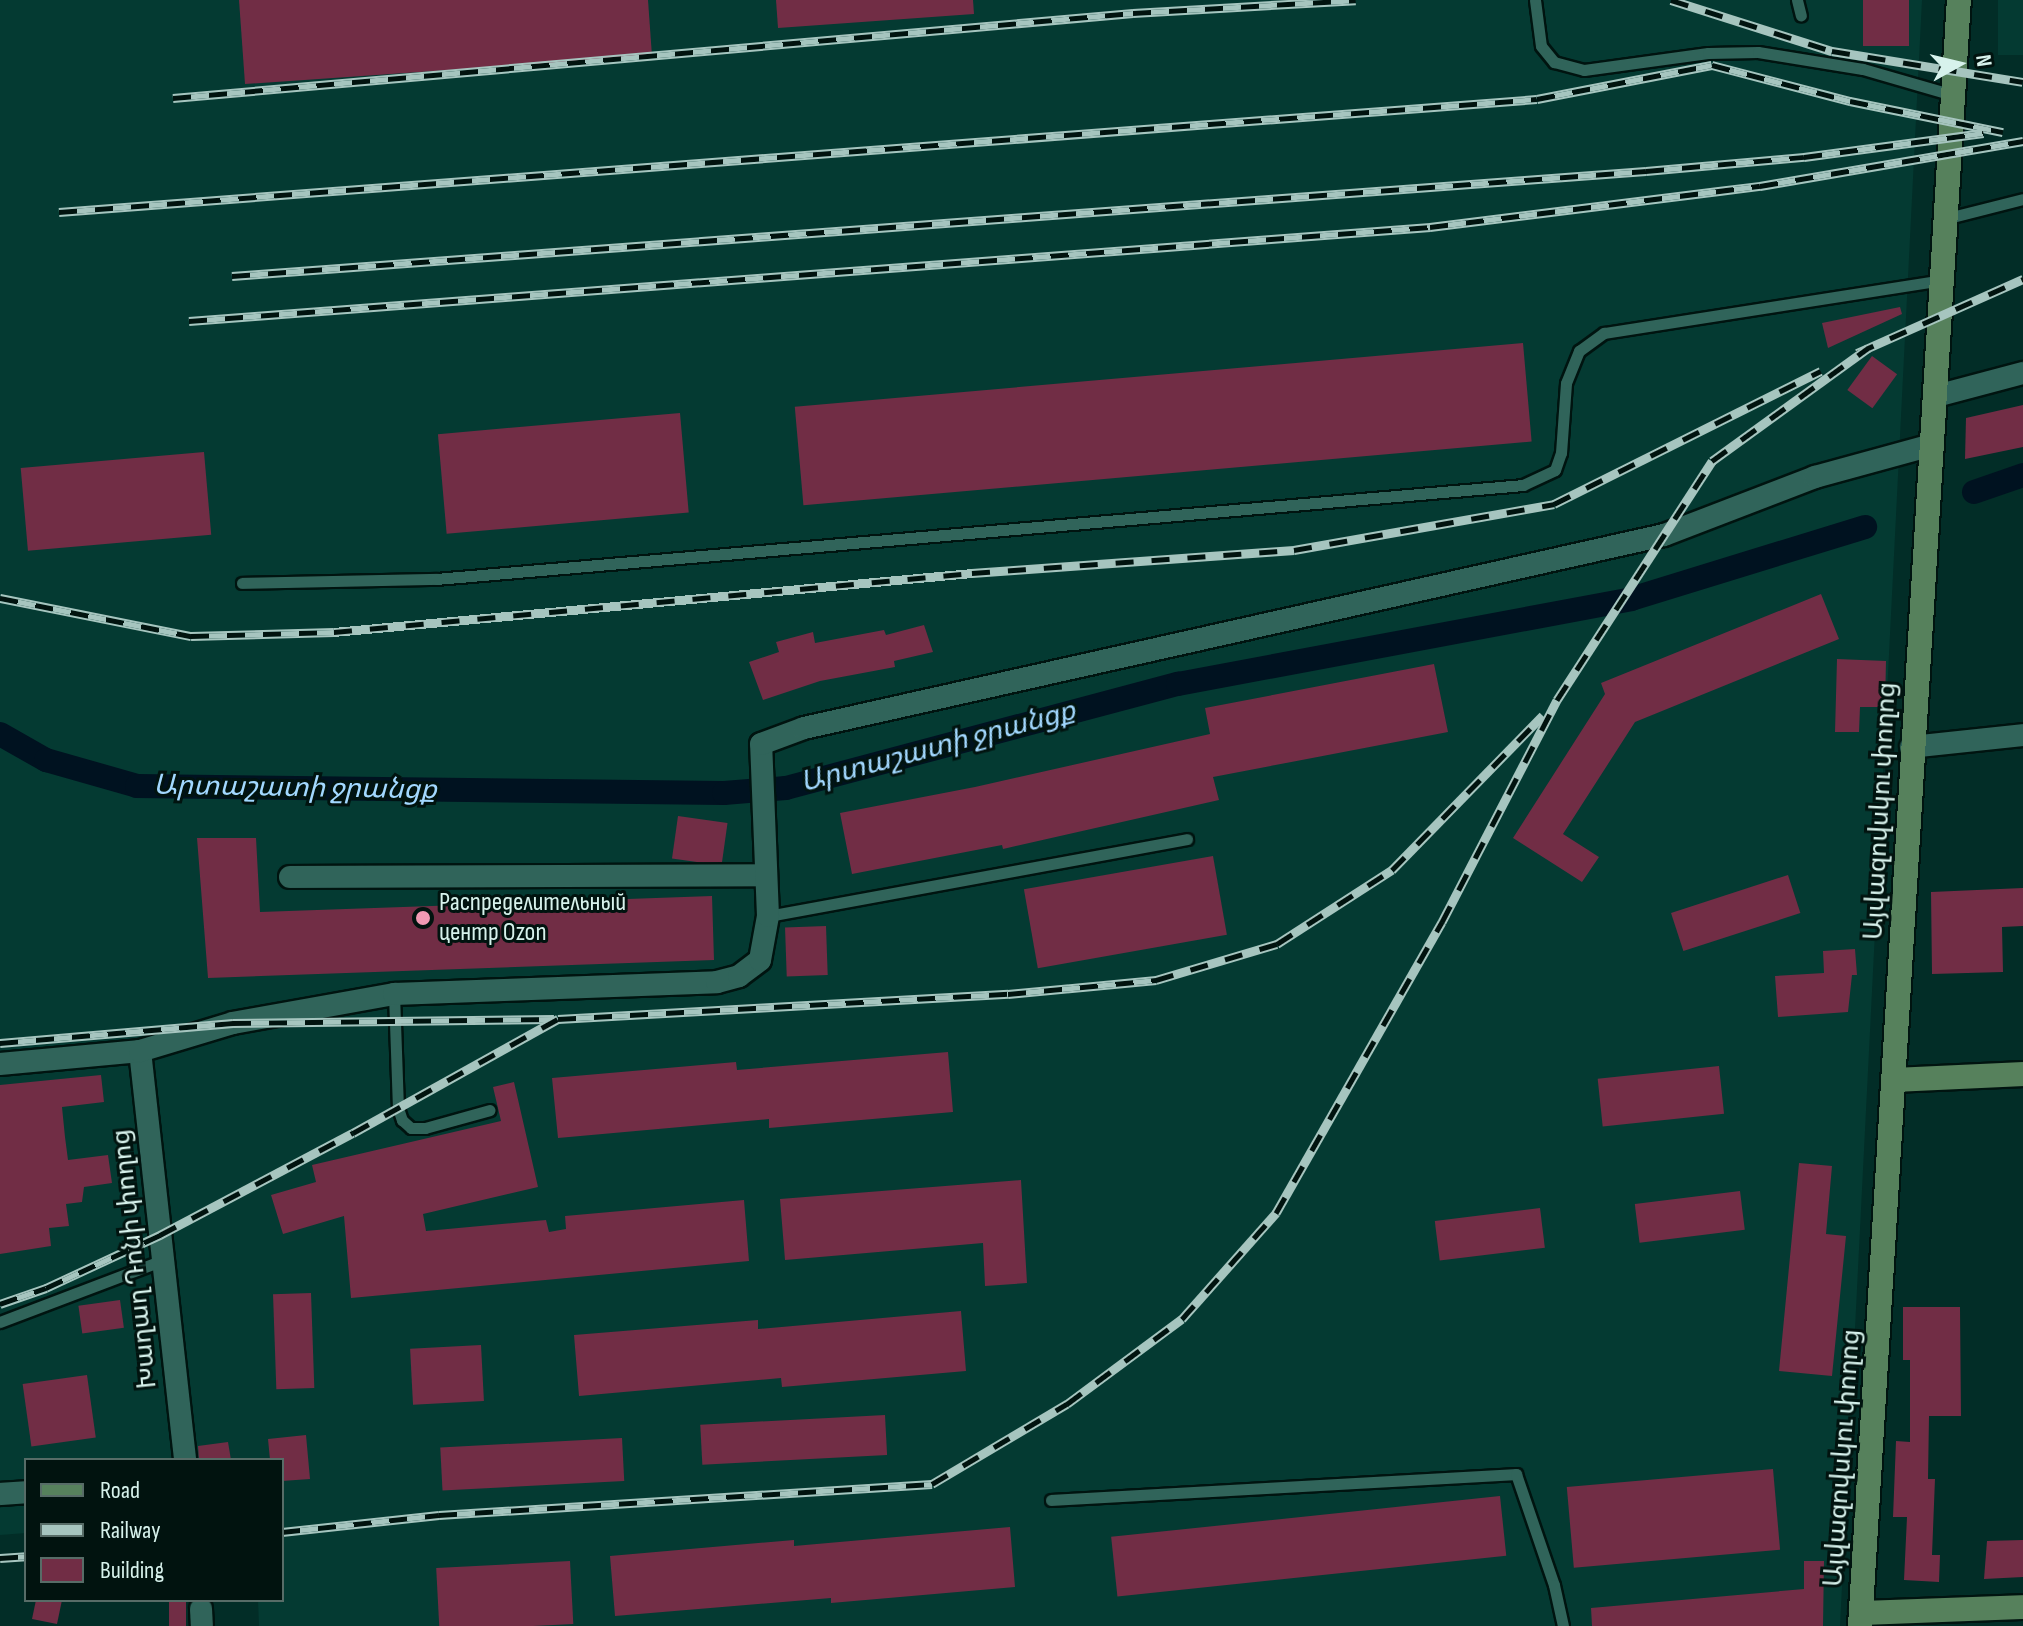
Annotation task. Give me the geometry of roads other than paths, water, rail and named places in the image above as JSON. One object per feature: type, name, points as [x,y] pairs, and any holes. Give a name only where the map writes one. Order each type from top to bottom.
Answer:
[{"type":"main road","name":"Այվազովսկու փողոց","points":[[1861,1619],[1895,1080],[1911,747],[1948,218],[1959,0]]},
{"type":"main road","points":[[1895,1080],[2023,1074]]},
{"type":"main road","points":[[1861,1619],[2023,1607]]},
{"type":"street","points":[[1936,396],[2023,373]]},
{"type":"street","points":[[0,1064],[140,1051],[233,1023],[394,994],[717,982],[739,976],[760,960],[768,916],[761,744],[804,728],[1664,535],[1815,477],[1932,445]]},
{"type":"street","points":[[1911,747],[2023,735]]},
{"type":"street","points":[[290,877],[765,875]]},
{"type":"street","name":"Խաղաղ Դոնի փողոց","points":[[140,1051],[185,1458]]},
{"type":"street","points":[[0,1494],[24,1492]]},
{"type":"lane","points":[[1535,0],[1541,46],[1554,62],[1584,70],[1708,53],[1758,52],[1863,69],[1953,95]]},
{"type":"lane","points":[[1797,0],[1801,16]]},
{"type":"lane","points":[[1948,218],[2023,199]]},
{"type":"lane","points":[[242,583],[436,579],[1523,485],[1555,470],[1561,453],[1566,383],[1579,351],[1604,333],[1944,280]]},
{"type":"lane","points":[[768,916],[1187,839]]},
{"type":"lane","points":[[394,994],[398,1108],[402,1120],[411,1128],[425,1128],[490,1110]]},
{"type":"lane","points":[[0,1322],[163,1260]]},
{"type":"lane","points":[[1051,1500],[1516,1474],[1554,1585],[1563,1626]]},
{"type":"waterway","name":"Արտաշատի ջրանցք","points":[[1974,492],[2023,475]]},
{"type":"waterway","name":"Արտաշատի ջրանցք","points":[[0,734],[46,760],[137,786],[724,793],[786,788],[1178,684],[1631,599],[1865,527]]},
{"type":"railway","points":[[173,98],[1133,13],[1356,0]]},
{"type":"railway","points":[[1671,0],[1832,51],[2023,82]]},
{"type":"railway","points":[[59,212],[1537,99],[1712,65],[1850,101],[2003,132]]},
{"type":"railway","points":[[232,276],[1646,171],[1804,157],[1983,133]]},
{"type":"railway","points":[[189,321],[1430,227],[1760,186],[2023,141]]},
{"type":"railway","points":[[1857,353],[2023,279]]},
{"type":"railway","points":[[284,1532],[439,1515],[932,1484],[1067,1404],[1182,1319],[1276,1213],[1442,922],[1557,700],[1712,461],[1868,348]]},
{"type":"railway","points":[[0,598],[191,636],[334,632],[972,573],[1294,550],[1554,504],[1821,371]]},
{"type":"railway","points":[[0,1304],[46,1288],[160,1235],[353,1133],[558,1019],[1008,994],[1156,980],[1277,944],[1392,870],[1543,715]]},
{"type":"railway","points":[[0,1043],[233,1023],[554,1019]]},
{"type":"railway","points":[[0,1558],[24,1556]]},
{"type":"place","name":"Распределительный центр Ozon","points":[[423,918]]}]
